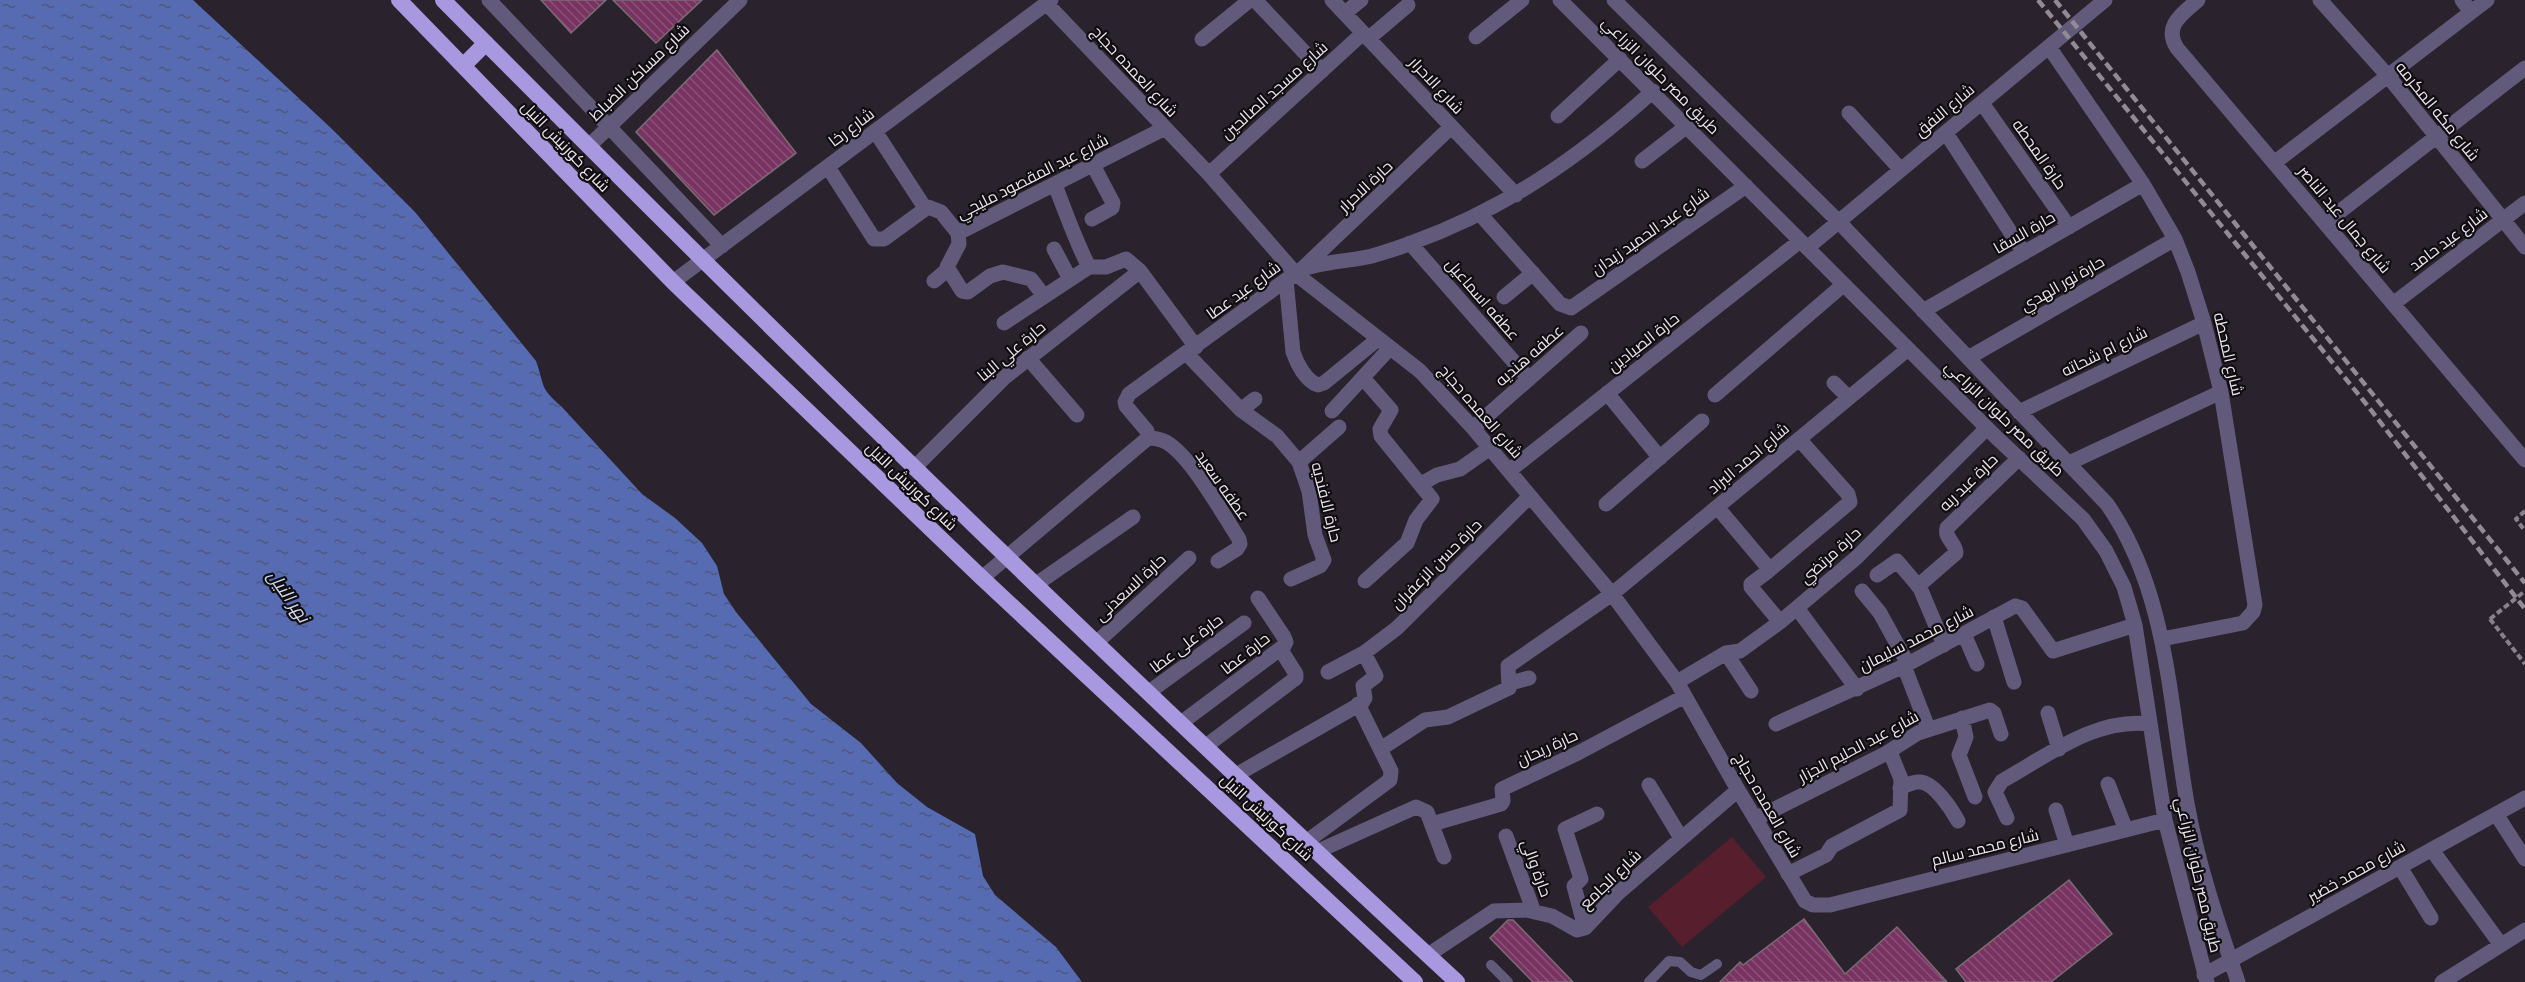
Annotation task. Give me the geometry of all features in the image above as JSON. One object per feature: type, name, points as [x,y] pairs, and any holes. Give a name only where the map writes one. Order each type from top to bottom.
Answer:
[{"type":"highway","name":"شارع كورنيش النيل","points":[[399,0],[673,282],[982,578],[1415,982]]},
{"type":"highway","name":"شارع كورنيش النيل","points":[[444,0],[702,261],[914,468],[1096,644],[1457,982]]},
{"type":"highway","points":[[464,65],[486,43]]},
{"type":"street","points":[[489,0],[609,124],[722,246]]},
{"type":"street","name":"شارع مساكن الضباط","points":[[589,146],[609,124],[740,0]]},
{"type":"street","points":[[1202,39],[1250,0]]},
{"type":"street","points":[[1255,0],[1322,71]]},
{"type":"street","name":"شارع الاحرار","points":[[1332,0],[1516,195]]},
{"type":"street","points":[[1345,14],[1360,0]]},
{"type":"street","points":[[1476,37],[1522,0]]},
{"type":"street","name":"طريق مصر حلوان الزراعي","points":[[1560,0],[1987,428],[2083,519],[2106,551],[2124,587],[2135,625],[2165,820],[2205,978]]},
{"type":"street","name":"طريق مصر حلوان الزراعي","points":[[1614,0],[1839,222],[2107,504],[2125,529],[2138,560],[2162,639],[2194,842],[2213,912],[2238,982]]},
{"type":"street","name":"شارع النفق","points":[[1803,245],[1839,222],[2105,0]]},
{"type":"street","name":"شارع جمال عبد الناصر","points":[[2198,0],[2174,22],[2171,31],[2172,40],[2525,460]]},
{"type":"street","name":"شارع مكه المكرمه","points":[[2320,0],[2388,76],[2525,247]]},
{"type":"street","points":[[2274,163],[2388,76],[2467,6],[2487,0]]},
{"type":"street","name":"شارع العمده حجاج","points":[[1049,2],[1209,174],[1294,274],[1420,371],[1490,448],[1612,594],[1681,689],[1800,894],[1813,905]]},
{"type":"street","name":"شارع رخا","points":[[673,282],[1049,2]]},
{"type":"street","name":"شارع مسجد الصالحين","points":[[1209,174],[1322,71],[1407,5]]},
{"type":"street","name":"شارع المحطه","points":[[2049,46],[2143,184],[2175,239],[2204,323],[2221,392],[2255,605],[2253,612],[2243,623],[2162,639]]},
{"type":"street","points":[[1558,116],[1620,59]]},
{"type":"street","points":[[2325,223],[2525,68]]},
{"type":"street","name":"شارع عيد عطا","points":[[1148,438],[1146,431],[1126,406],[1126,399],[1294,274],[1372,256],[1480,214],[1516,195],[1583,150],[1610,130],[1653,91]]},
{"type":"street","name":"حارة المحطه","points":[[1982,103],[2068,227]]},
{"type":"street","points":[[1849,113],[1901,170]]},
{"type":"street","points":[[1642,161],[1687,126]]},
{"type":"street","name":"حارة الاحرار","points":[[1294,274],[1451,127]]},
{"type":"street","name":"شارع عبد المقصود مليجي","points":[[925,208],[941,212],[958,233],[1165,128]]},
{"type":"street","points":[[828,167],[872,236],[877,240],[884,239],[925,208],[875,131]]},
{"type":"street","points":[[1946,133],[2024,253]]},
{"type":"street","points":[[1092,219],[1112,208],[1113,203],[1093,165]]},
{"type":"street","points":[[1004,323],[1089,267],[1074,238],[1073,228],[1055,184]]},
{"type":"street","name":"حارة السقا","points":[[1923,311],[2143,184]]},
{"type":"street","name":"شارع عبد الحميد زيدان","points":[[1533,273],[1560,304],[1565,307],[1576,306],[1746,186]]},
{"type":"street","name":"شارع عيد حامد","points":[[2393,304],[2525,203]]},
{"type":"street","points":[[1480,214],[1533,273],[1504,297]]},
{"type":"street","points":[[934,281],[947,270],[960,240],[958,233]]},
{"type":"street","name":"حارة نور الهدي","points":[[1968,358],[2175,239]]},
{"type":"street","name":"عطفه اسماعيل","points":[[1410,243],[1529,378]]},
{"type":"street","name":"حارة الصيادين","points":[[1509,471],[1607,393],[1803,245]]},
{"type":"street","points":[[1054,249],[1070,279]]},
{"type":"street","name":"حارة الافنديه","points":[[1089,267],[1106,267],[1126,259],[1140,271],[1192,350],[1241,410],[1277,436],[1299,462],[1309,491],[1312,524],[1324,562],[1291,579]]},
{"type":"street","points":[[947,270],[965,292],[994,274],[1003,272],[1031,279],[1044,296]]},
{"type":"street","name":"حارة علي البنا","points":[[914,468],[966,415],[1029,358],[1140,271]]},
{"type":"street","points":[[1294,274],[1293,352],[1297,363],[1312,383],[1318,385],[1324,383],[1384,344]]},
{"type":"street","points":[[1715,395],[1843,285]]},
{"type":"street","name":"شارع ام شحاته","points":[[2019,412],[2204,323]]},
{"type":"street","name":"عطفه هنديه","points":[[1473,428],[1581,333]]},
{"type":"street","points":[[1332,411],[1363,378],[1384,344]]},
{"type":"street","name":"شارع احمد البراد","points":[[1511,683],[1507,672],[1508,666],[1612,594],[1908,349]]},
{"type":"street","points":[[1029,358],[1077,415]]},
{"type":"street","points":[[1363,378],[1391,410],[1380,429],[1381,436],[1431,496],[1432,502],[1416,520],[1407,543],[1365,580]]},
{"type":"street","points":[[1834,382],[1849,398]]},
{"type":"street","points":[[2069,464],[2221,392]]},
{"type":"street","points":[[1607,393],[1660,458]]},
{"type":"street","points":[[1241,410],[1255,399]]},
{"type":"street","points":[[1606,504],[1702,421]]},
{"type":"street","points":[[1299,462],[1339,428]]},
{"type":"street","name":"حارة مرتضي","points":[[1681,689],[1725,653],[1740,651],[1780,622],[1856,558],[1987,428]]},
{"type":"street","points":[[982,578],[1005,556],[1148,438]]},
{"type":"street","name":"عطفه سعيد","points":[[1148,438],[1157,438],[1173,447],[1197,474],[1239,539],[1240,544],[1237,549],[1218,561]]},
{"type":"street","points":[[1780,622],[1751,587],[1850,502],[1848,494],[1799,439]]},
{"type":"street","points":[[1421,484],[1437,475],[1460,469],[1490,448]]},
{"type":"street","name":"حارة عبد ربه","points":[[1918,586],[1956,553],[1946,534],[1947,528],[2019,458]]},
{"type":"street","name":"حارة حسن الزعفران","points":[[1328,672],[1364,652],[1397,628],[1530,496]]},
{"type":"street","points":[[1717,507],[1765,563],[1767,572]]},
{"type":"street","points":[[1035,585],[1133,517]]},
{"type":"street","name":"حارة السعدنى","points":[[1096,644],[1189,558]]},
{"type":"street","points":[[1876,575],[1896,561],[1918,586],[1944,645]]},
{"type":"street","points":[[1862,591],[1891,630],[1928,728]]},
{"type":"street","name":"حارة عطا","points":[[1181,723],[1281,650],[1286,642],[1258,598]]},
{"type":"street","name":"شارع محمد سليمان","points":[[1776,724],[1906,665],[2013,607],[2020,607],[2053,651],[2135,625]]},
{"type":"street","points":[[1797,608],[1857,689]]},
{"type":"street","points":[[1994,618],[2014,682]]},
{"type":"street","name":"حارة على عطا","points":[[1149,692],[1244,623]]},
{"type":"street","points":[[1964,634],[1977,664]]},
{"type":"street","points":[[1206,746],[1296,678],[1296,674],[1281,650]]},
{"type":"street","points":[[1236,775],[1365,700],[1364,686],[1376,676],[1364,652]]},
{"type":"street","points":[[1725,653],[1751,691]]},
{"type":"street","points":[[1382,748],[1425,720],[1448,717],[1509,688],[1511,683],[1529,678]]},
{"type":"street","name":"حارة ريحان","points":[[1432,824],[1501,804],[1502,789],[1578,753],[1681,689]]},
{"type":"street","points":[[1311,847],[1387,783],[1391,771],[1382,748],[1358,704]]},
{"type":"street","name":"شارع عبد الحليم الجزار","points":[[1755,819],[1890,752],[1908,738],[1928,728],[1990,710],[1994,713],[2001,734]]},
{"type":"street","points":[[2048,713],[2059,749]]},
{"type":"street","points":[[1962,718],[1966,737],[1959,755],[1975,797]]},
{"type":"street","points":[[2007,818],[1995,797],[1997,786],[2002,781],[2080,736],[2110,725],[2132,721],[2150,724]]},
{"type":"street","points":[[1788,874],[1826,855],[1832,846],[1899,812],[1902,805],[1900,775],[1890,752]]},
{"type":"street","points":[[1900,788],[1917,782],[1927,784],[1945,801],[1958,821]]},
{"type":"street","points":[[2108,784],[2126,830]]},
{"type":"street","points":[[1649,786],[1681,838]]},
{"type":"street","name":"شارع الجامع","points":[[1428,955],[1494,911],[1526,910],[1552,916],[1577,930],[1585,928],[1618,893],[1738,790]]},
{"type":"street","name":"شارع محمد خضير","points":[[2205,978],[2230,961],[2525,798]]},
{"type":"street","points":[[1311,847],[1416,807],[1427,812],[1444,857]]},
{"type":"street","points":[[2056,810],[2067,845]]},
{"type":"street","points":[[1585,928],[1574,886],[1581,879],[1565,829],[1597,814]]},
{"type":"street","points":[[2496,814],[2525,859]]},
{"type":"street","name":"شارع محمد سالم","points":[[1813,905],[1830,905],[2165,820]]},
{"type":"street","name":"حارة والي","points":[[1506,836],[1534,912]]},
{"type":"street","points":[[2432,850],[2501,945]]},
{"type":"street","points":[[2400,867],[2431,918]]},
{"type":"street","points":[[2442,982],[2525,930]]},
{"type":"lane","points":[[1649,982],[1669,961],[1680,962],[1691,972],[1701,975],[1717,964]]},
{"type":"lane","points":[[1491,965],[1508,982]]},
{"type":"path","points":[[2525,511],[2516,519],[2525,531]]},
{"type":"path","points":[[2525,591],[2490,619],[2525,664]]},
{"type":"shaded area","points":[[1732,837],[1766,877],[1682,947],[1648,907]]},
{"type":"water","name":"نهر النيل","points":[[0,0],[193,0],[332,129],[415,212],[536,361],[549,394],[642,494],[675,518],[702,543],[717,566],[724,594],[736,612],[811,704],[861,743],[897,783],[927,807],[975,834],[983,876],[995,895],[1056,947],[1082,982],[0,982]]},
{"type":"building","points":[[541,0],[606,0],[571,33]]},
{"type":"building","points":[[613,0],[702,0],[656,43]]},
{"type":"building","points":[[717,50],[796,153],[714,215],[636,132]]},
{"type":"building","points":[[2069,880],[2112,934],[2051,982],[1966,982],[1956,969]]},
{"type":"building","points":[[1804,919],[1845,974],[1897,927],[1947,982],[1720,982],[1740,962],[1743,965]]},
{"type":"building","points":[[1508,920],[1513,920],[1573,982],[1533,982],[1490,938]]},
{"type":"railway","points":[[2038,0],[2367,405],[2525,609]]},
{"type":"railway","points":[[2055,0],[2525,583]]}]
